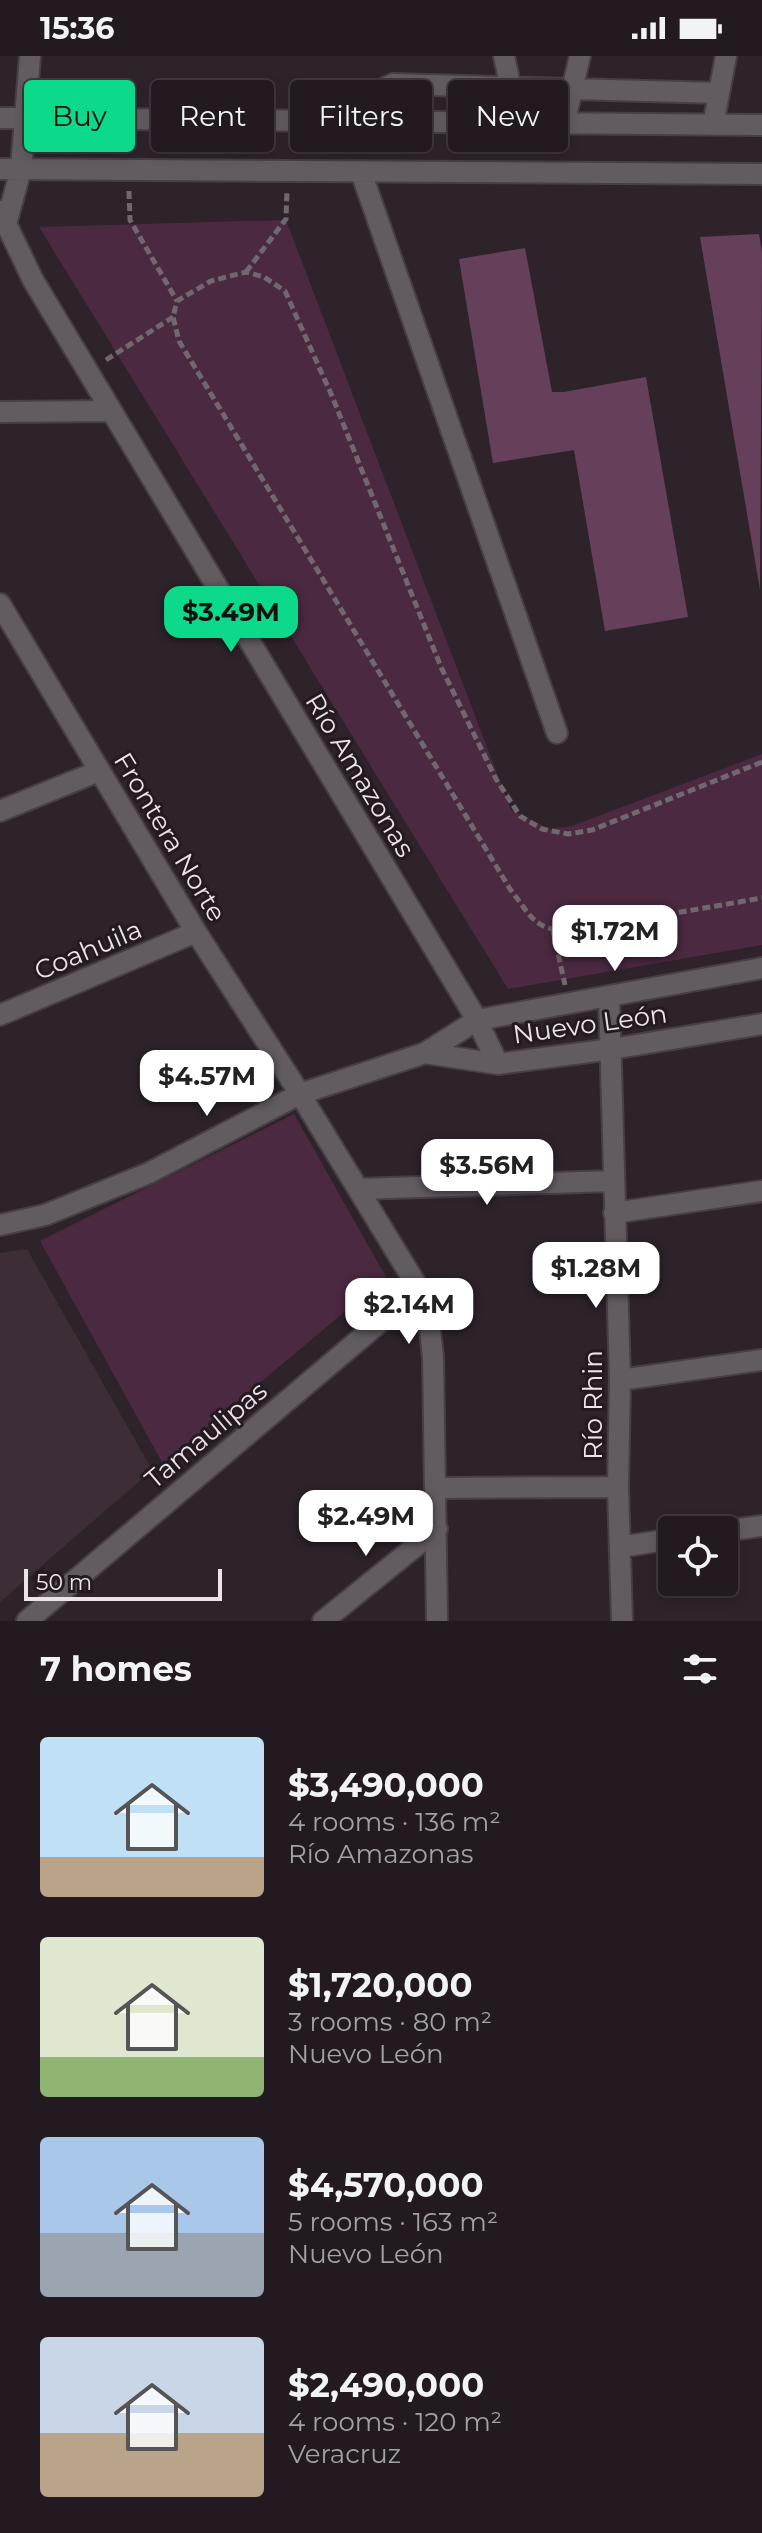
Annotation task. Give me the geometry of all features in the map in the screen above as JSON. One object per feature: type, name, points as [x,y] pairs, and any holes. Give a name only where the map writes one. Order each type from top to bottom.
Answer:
[{"type":"street","name":"Río Amazonas","points":[[28,80],[30,56]]},
{"type":"street","points":[[504,56],[509,80]]},
{"type":"street","points":[[568,109],[580,56]]},
{"type":"street","points":[[713,125],[726,56]]},
{"type":"street","points":[[568,90],[719,93]]},
{"type":"street","points":[[0,118],[24,119]]},
{"type":"street","name":"Río Amazonas","points":[[24,119],[10,169],[3,218],[33,280],[477,1020],[498,1064]]},
{"type":"street","points":[[135,120],[290,122]]},
{"type":"street","points":[[568,124],[762,125]]},
{"type":"street","points":[[10,169],[762,174]]},
{"type":"street","points":[[361,172],[557,733]]},
{"type":"street","points":[[0,412],[110,411]]},
{"type":"street","name":"Frontera Norte","points":[[0,605],[196,932],[419,1289],[429,1321],[433,1357],[437,1621]]},
{"type":"street","points":[[0,811],[99,771]]},
{"type":"street","name":"Coahuila","points":[[0,1015],[196,932]]},
{"type":"street","name":"Nuevo León","points":[[0,1225],[45,1215],[149,1173],[300,1094],[425,1053],[477,1020],[762,968]]},
{"type":"street","name":"Río Rhin","points":[[609,996],[620,1380],[618,1487],[622,1621]]},
{"type":"street","name":"Nuevo León","points":[[425,1053],[498,1064],[762,1024]]},
{"type":"street","points":[[358,1189],[614,1181]]},
{"type":"street","points":[[614,1213],[762,1191]]},
{"type":"street","name":"Tamaulipas","points":[[27,1621],[419,1289]]},
{"type":"street","points":[[620,1380],[762,1360]]},
{"type":"street","points":[[436,1488],[618,1487]]},
{"type":"street","points":[[738,1529],[762,1526]]},
{"type":"street","points":[[323,1621],[437,1529]]},
{"type":"street","points":[[620,1547],[658,1541]]},
{"type":"path","points":[[128,170],[130,220],[177,301],[173,317],[179,341],[510,889],[535,922],[553,931],[577,930],[762,898]]},
{"type":"path","points":[[246,272],[286,219],[289,171]]},
{"type":"path","points":[[177,301],[211,281],[246,272],[264,277],[285,291],[332,396],[441,667],[496,779],[520,816],[542,829],[568,834],[592,830],[762,762]]},
{"type":"path","points":[[87,372],[173,317]]},
{"type":"path","points":[[553,931],[569,1004]]},
{"type":"shaded area","points":[[286,220],[511,810],[550,829],[572,826],[762,754],[762,945],[508,989],[39,227]]},
{"type":"shaded area","points":[[294,1114],[386,1277],[163,1464],[40,1241]]},
{"type":"shaded area","points":[[27,1249],[152,1470],[0,1602],[0,1253]]},
{"type":"building","points":[[759,234],[762,253],[760,590],[700,237]]},
{"type":"building","points":[[525,248],[552,392],[646,377],[688,617],[605,631],[574,450],[493,463],[459,259]]}]
